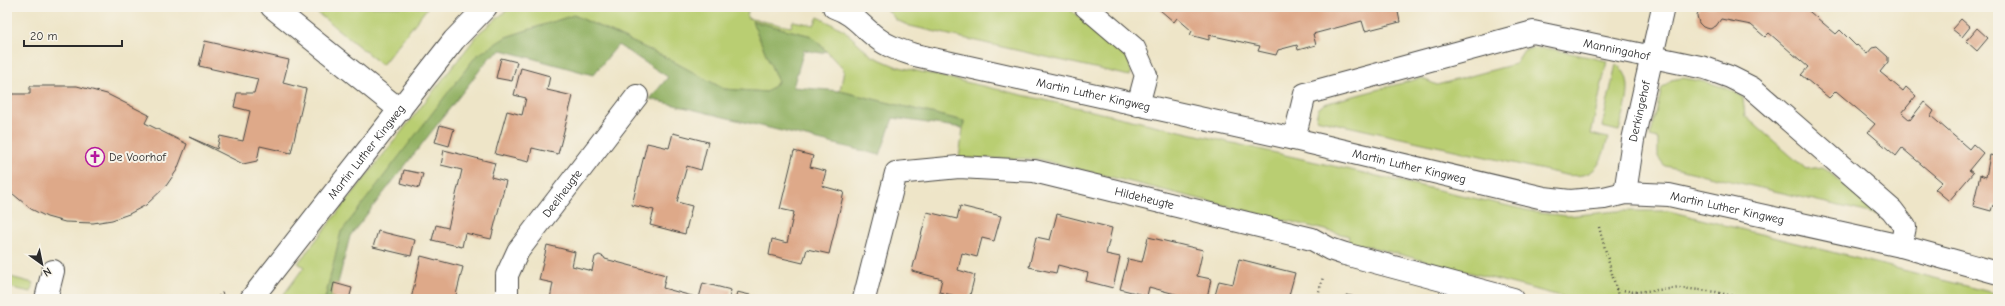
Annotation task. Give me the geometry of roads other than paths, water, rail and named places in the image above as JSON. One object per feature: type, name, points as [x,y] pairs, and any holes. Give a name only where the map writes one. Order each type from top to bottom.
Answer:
[{"type":"street","points":[[272,7],[400,110]]},
{"type":"street","name":"Martin Luther Kingweg","points":[[251,299],[454,40],[486,7]]},
{"type":"street","points":[[1086,7],[1134,48],[1138,55],[1146,75],[1138,105]]},
{"type":"street","name":"Derkingehof","points":[[1625,193],[1633,140],[1662,7]]},
{"type":"street","name":"Martin Luther Kingweg","points":[[841,8],[857,19],[878,40],[895,49],[1294,139],[1544,198],[1570,201],[1591,200],[1625,193],[1669,195],[1901,246],[1998,273]]},
{"type":"street","name":"Manningahof","points":[[1294,139],[1305,94],[1533,32],[1704,68],[1730,77],[1752,88],[1892,210],[1904,227],[1901,246]]},
{"type":"street","name":"Deelheugte","points":[[507,299],[507,275],[518,250],[637,96]]},
{"type":"street","name":"Hildeheugte","points":[[864,299],[896,174],[959,167],[1034,171],[1312,239],[1330,249],[1345,254],[1513,299]]},
{"type":"street","points":[[46,299],[53,271]]},
{"type":"place","name":"De Voorhof","points":[[95,157]]}]
